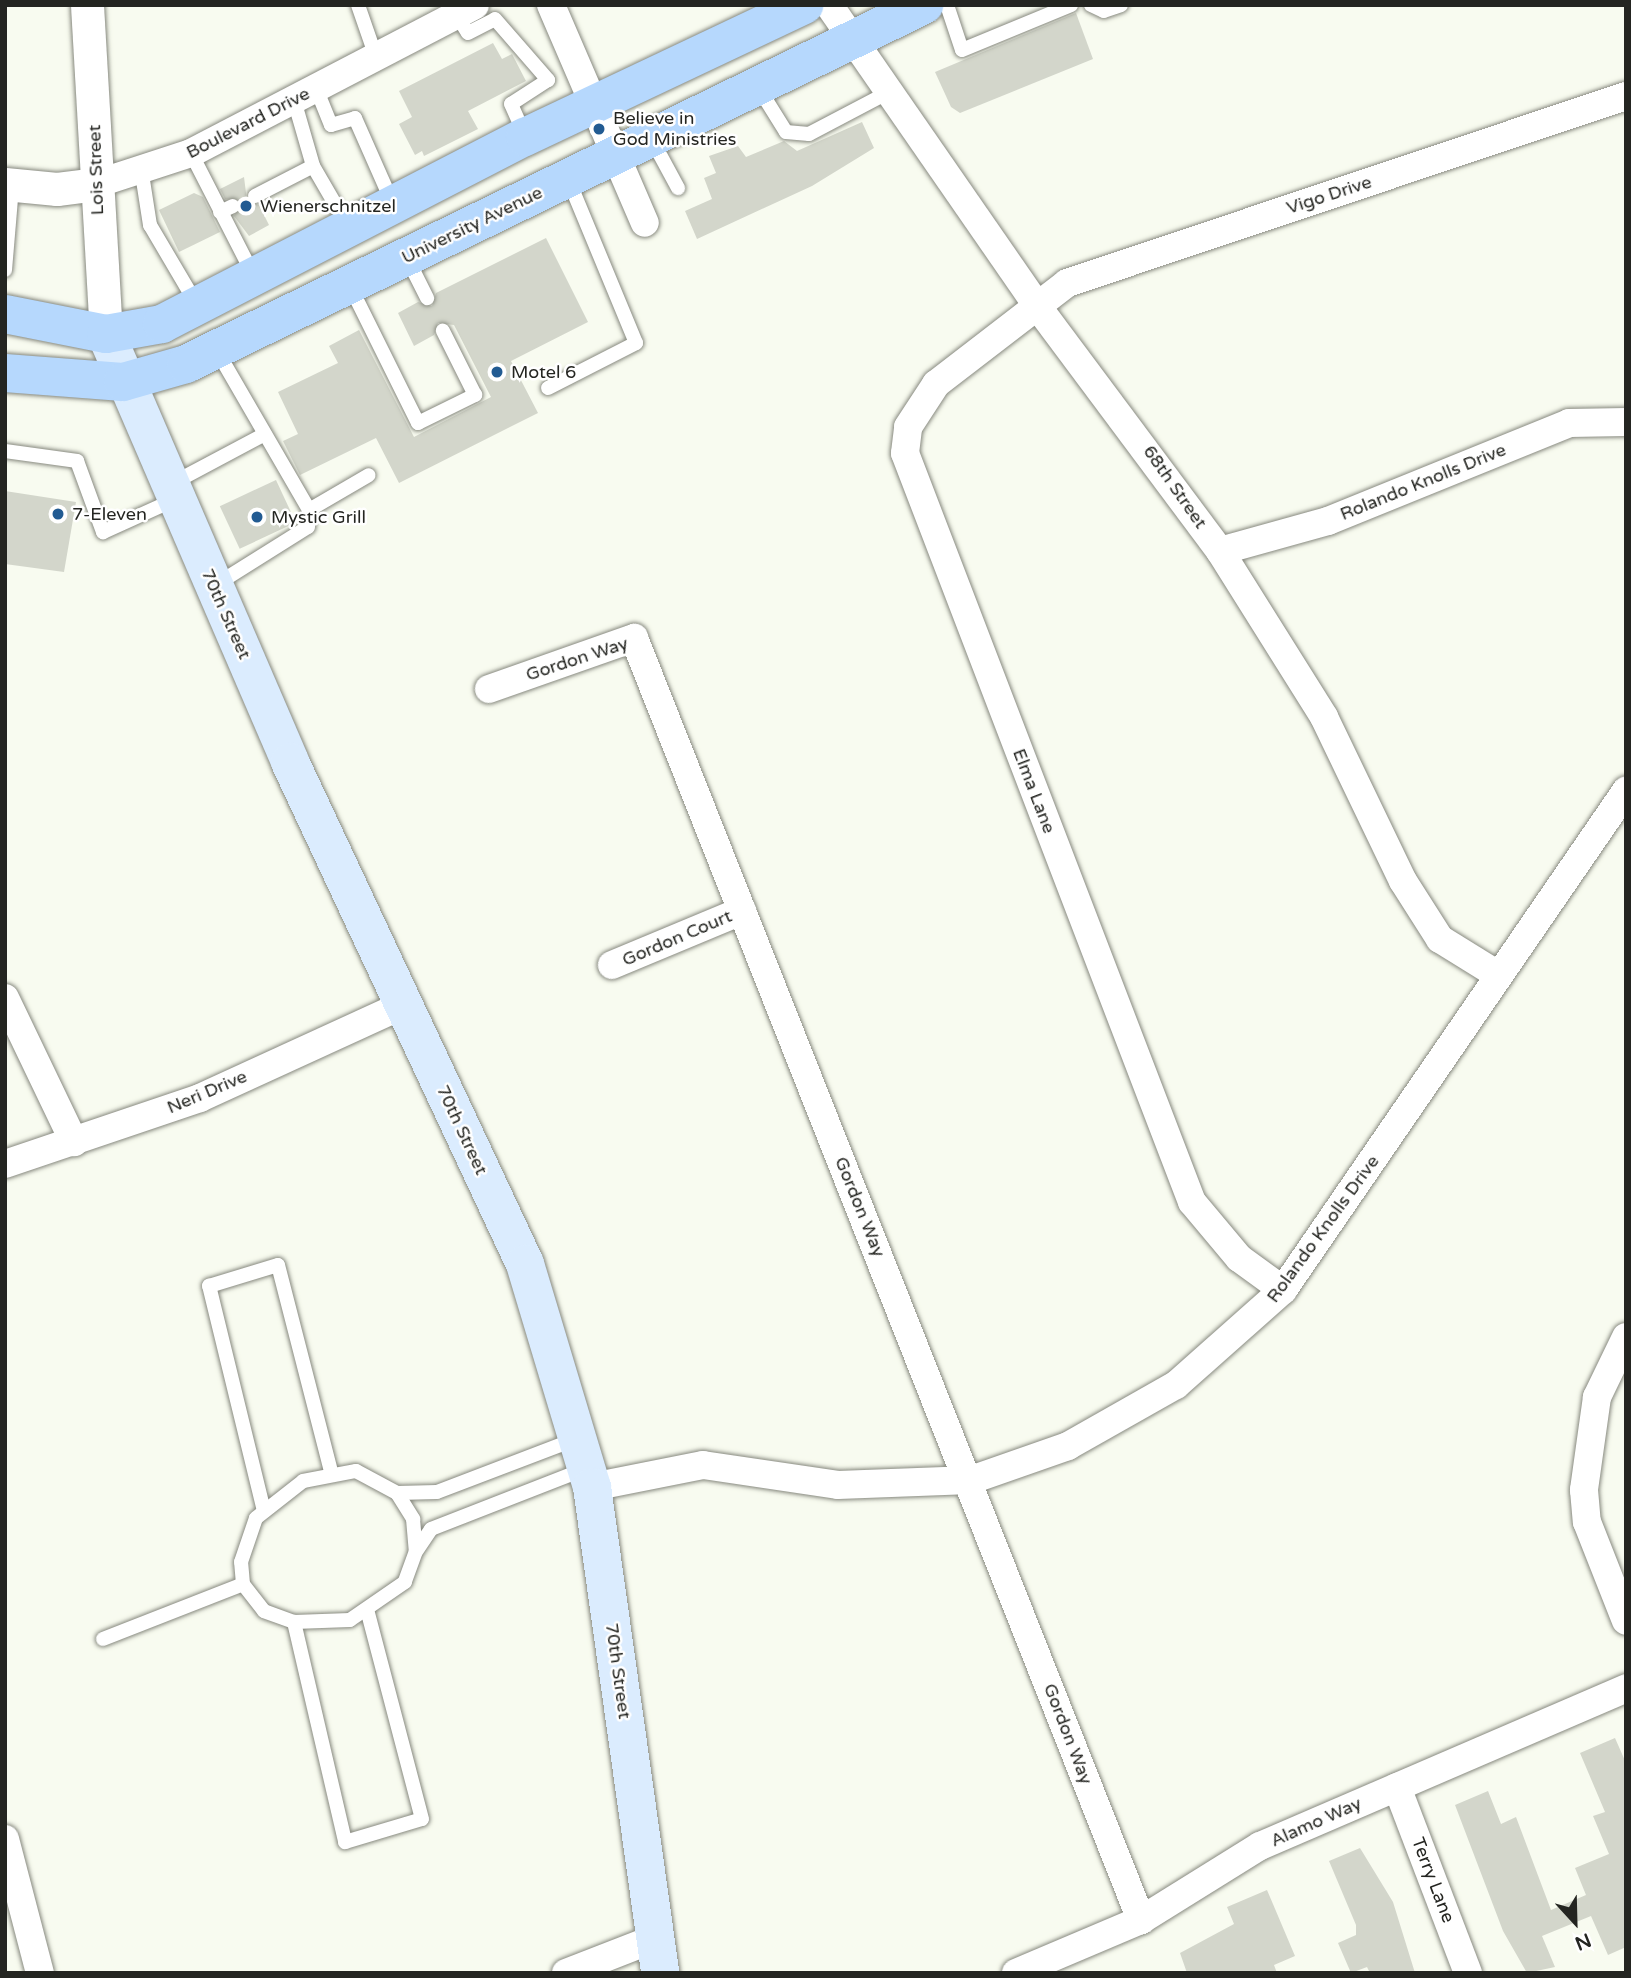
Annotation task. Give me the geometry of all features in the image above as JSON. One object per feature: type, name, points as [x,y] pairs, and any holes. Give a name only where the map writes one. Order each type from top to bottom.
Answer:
[{"type":"main road","points":[[5,314],[106,334],[162,324],[394,207],[525,137],[592,108],[804,5]]},
{"type":"main road","name":"University Avenue","points":[[5,373],[123,382],[216,350],[650,136],[924,5]]},
{"type":"main road","name":"70th Street","points":[[106,334],[123,382],[213,587],[524,1264],[587,1464],[658,1955]]},
{"type":"street","points":[[551,5],[592,108],[645,223]]},
{"type":"street","name":"68th Street","points":[[829,5],[1038,307],[1220,551],[1324,717],[1403,881],[1440,939],[1498,975]]},
{"type":"street","name":"Lois Street","points":[[89,6],[96,184],[106,334]]},
{"type":"street","name":"Boulevard Drive","points":[[8,197],[142,174],[191,153],[466,10]]},
{"type":"street","name":"Vigo Drive","points":[[1038,307],[1067,283],[1626,96]]},
{"type":"street","name":"Elma Lane","points":[[1038,307],[926,393],[912,415],[905,453],[1192,1202],[1239,1258],[1283,1290]]},
{"type":"street","name":"Rolando Knolls Drive","points":[[1220,551],[1328,521],[1569,423],[1626,422]]},
{"type":"street","name":"Gordon Way","points":[[489,688],[634,638],[971,1480],[1141,1920]]},
{"type":"street","name":"Rolando Knolls Drive","points":[[587,1464],[703,1465],[838,1485],[971,1480],[1056,1451],[1126,1417],[1214,1356],[1283,1290],[1626,791]]},
{"type":"street","name":"Gordon Court","points":[[612,965],[742,911]]},
{"type":"street","points":[[5,998],[74,1142]]},
{"type":"street","name":"Neri Drive","points":[[5,1164],[200,1098],[403,1005]]},
{"type":"street","points":[[1626,1337],[1597,1397],[1584,1490],[1587,1522],[1626,1621]]},
{"type":"street","name":"Alamo Way","points":[[1016,1973],[1141,1920],[1260,1846],[1626,1688]]},
{"type":"street","name":"Terry Lane","points":[[1397,1787],[1468,1973]]},
{"type":"street","points":[[5,1839],[40,1973]]},
{"type":"street","points":[[566,1973],[658,1955]]},
{"type":"lane","points":[[358,5],[376,57]]},
{"type":"lane","points":[[947,5],[962,50],[1071,5]]},
{"type":"lane","points":[[1091,5],[1104,11],[1121,5]]},
{"type":"lane","points":[[466,10],[468,33],[495,19],[548,80],[511,104],[525,137]]},
{"type":"lane","points":[[757,85],[786,132],[809,134],[889,92]]},
{"type":"lane","points":[[305,94],[313,166],[350,229]]},
{"type":"lane","points":[[305,94],[331,125],[355,118],[394,207]]},
{"type":"lane","points":[[650,136],[678,188]]},
{"type":"lane","points":[[191,153],[227,209],[255,277]]},
{"type":"lane","points":[[254,196],[313,166]]},
{"type":"lane","points":[[142,174],[150,225],[198,306]]},
{"type":"lane","points":[[548,388],[636,344],[567,178]]},
{"type":"lane","points":[[5,270],[8,197]]},
{"type":"lane","points":[[407,258],[427,298]]},
{"type":"lane","points":[[350,286],[418,423],[475,395],[443,331]]},
{"type":"lane","points":[[213,587],[308,527],[309,510],[216,350]]},
{"type":"lane","points":[[5,451],[77,461],[103,532],[265,434]]},
{"type":"lane","points":[[309,510],[369,475]]},
{"type":"lane","points":[[264,1511],[209,1286],[278,1265],[331,1472]]},
{"type":"lane","points":[[397,1493],[437,1492],[587,1464]]},
{"type":"lane","points":[[416,1551],[413,1519],[397,1493],[372,1475],[331,1472],[303,1481],[264,1511],[245,1539],[243,1584],[264,1611],[294,1622],[335,1623],[368,1613],[405,1581],[416,1551],[431,1529],[587,1464]]},
{"type":"lane","points":[[103,1639],[243,1584]]},
{"type":"lane","points":[[294,1622],[345,1842],[422,1819],[368,1613]]},
{"type":"building","points":[[1076,13],[1093,59],[960,113],[951,107],[935,72]]},
{"type":"building","points":[[493,43],[502,59],[512,54],[526,81],[468,111],[478,129],[424,156],[422,151],[415,155],[399,124],[412,117],[399,91]]},
{"type":"building","points":[[862,122],[874,148],[812,186],[697,239],[685,211],[712,199],[704,178],[716,173],[709,156],[738,146],[746,157],[784,141],[797,151]]},
{"type":"building","name":"Wienerschnitzel","points":[[244,177],[247,201],[259,205],[269,225],[249,236],[234,216],[241,201],[225,199],[220,189]]},
{"type":"building","points":[[194,193],[203,197],[220,232],[179,252],[159,210]]},
{"type":"building","points":[[546,238],[588,322],[511,361],[538,413],[399,483],[376,438],[300,475],[283,441],[298,434],[278,392],[338,363],[329,346],[359,330],[414,437],[491,397],[454,325],[438,323],[434,335],[414,346],[398,313],[418,302],[432,306],[436,293]]},
{"type":"building","name":"Mystic Grill","points":[[276,480],[296,523],[240,549],[220,506]]},
{"type":"building","points":[[5,491],[76,502],[64,572],[5,564]]},
{"type":"building","points":[[1615,1738],[1626,1763],[1626,1947],[1608,1955],[1591,1916],[1542,1936],[1555,1967],[1527,1973],[1503,1931],[1455,1805],[1488,1791],[1501,1824],[1516,1817],[1551,1910],[1586,1895],[1575,1868],[1609,1854],[1593,1816],[1605,1812],[1580,1753]]},
{"type":"building","points":[[1360,1848],[1393,1902],[1415,1973],[1370,1973],[1367,1967],[1351,1973],[1338,1943],[1356,1935],[1356,1925],[1329,1861]]},
{"type":"building","points":[[1267,1890],[1295,1956],[1274,1965],[1277,1973],[1187,1973],[1180,1953],[1234,1924],[1227,1907]]},
{"type":"place","name":"Believe in God Ministries","points":[[599,129]]},
{"type":"place","name":"Wienerschnitzel","points":[[246,206]]},
{"type":"place","name":"Motel 6","points":[[497,372]]},
{"type":"place","name":"7-Eleven","points":[[58,514]]},
{"type":"place","name":"Mystic Grill","points":[[257,517]]}]
